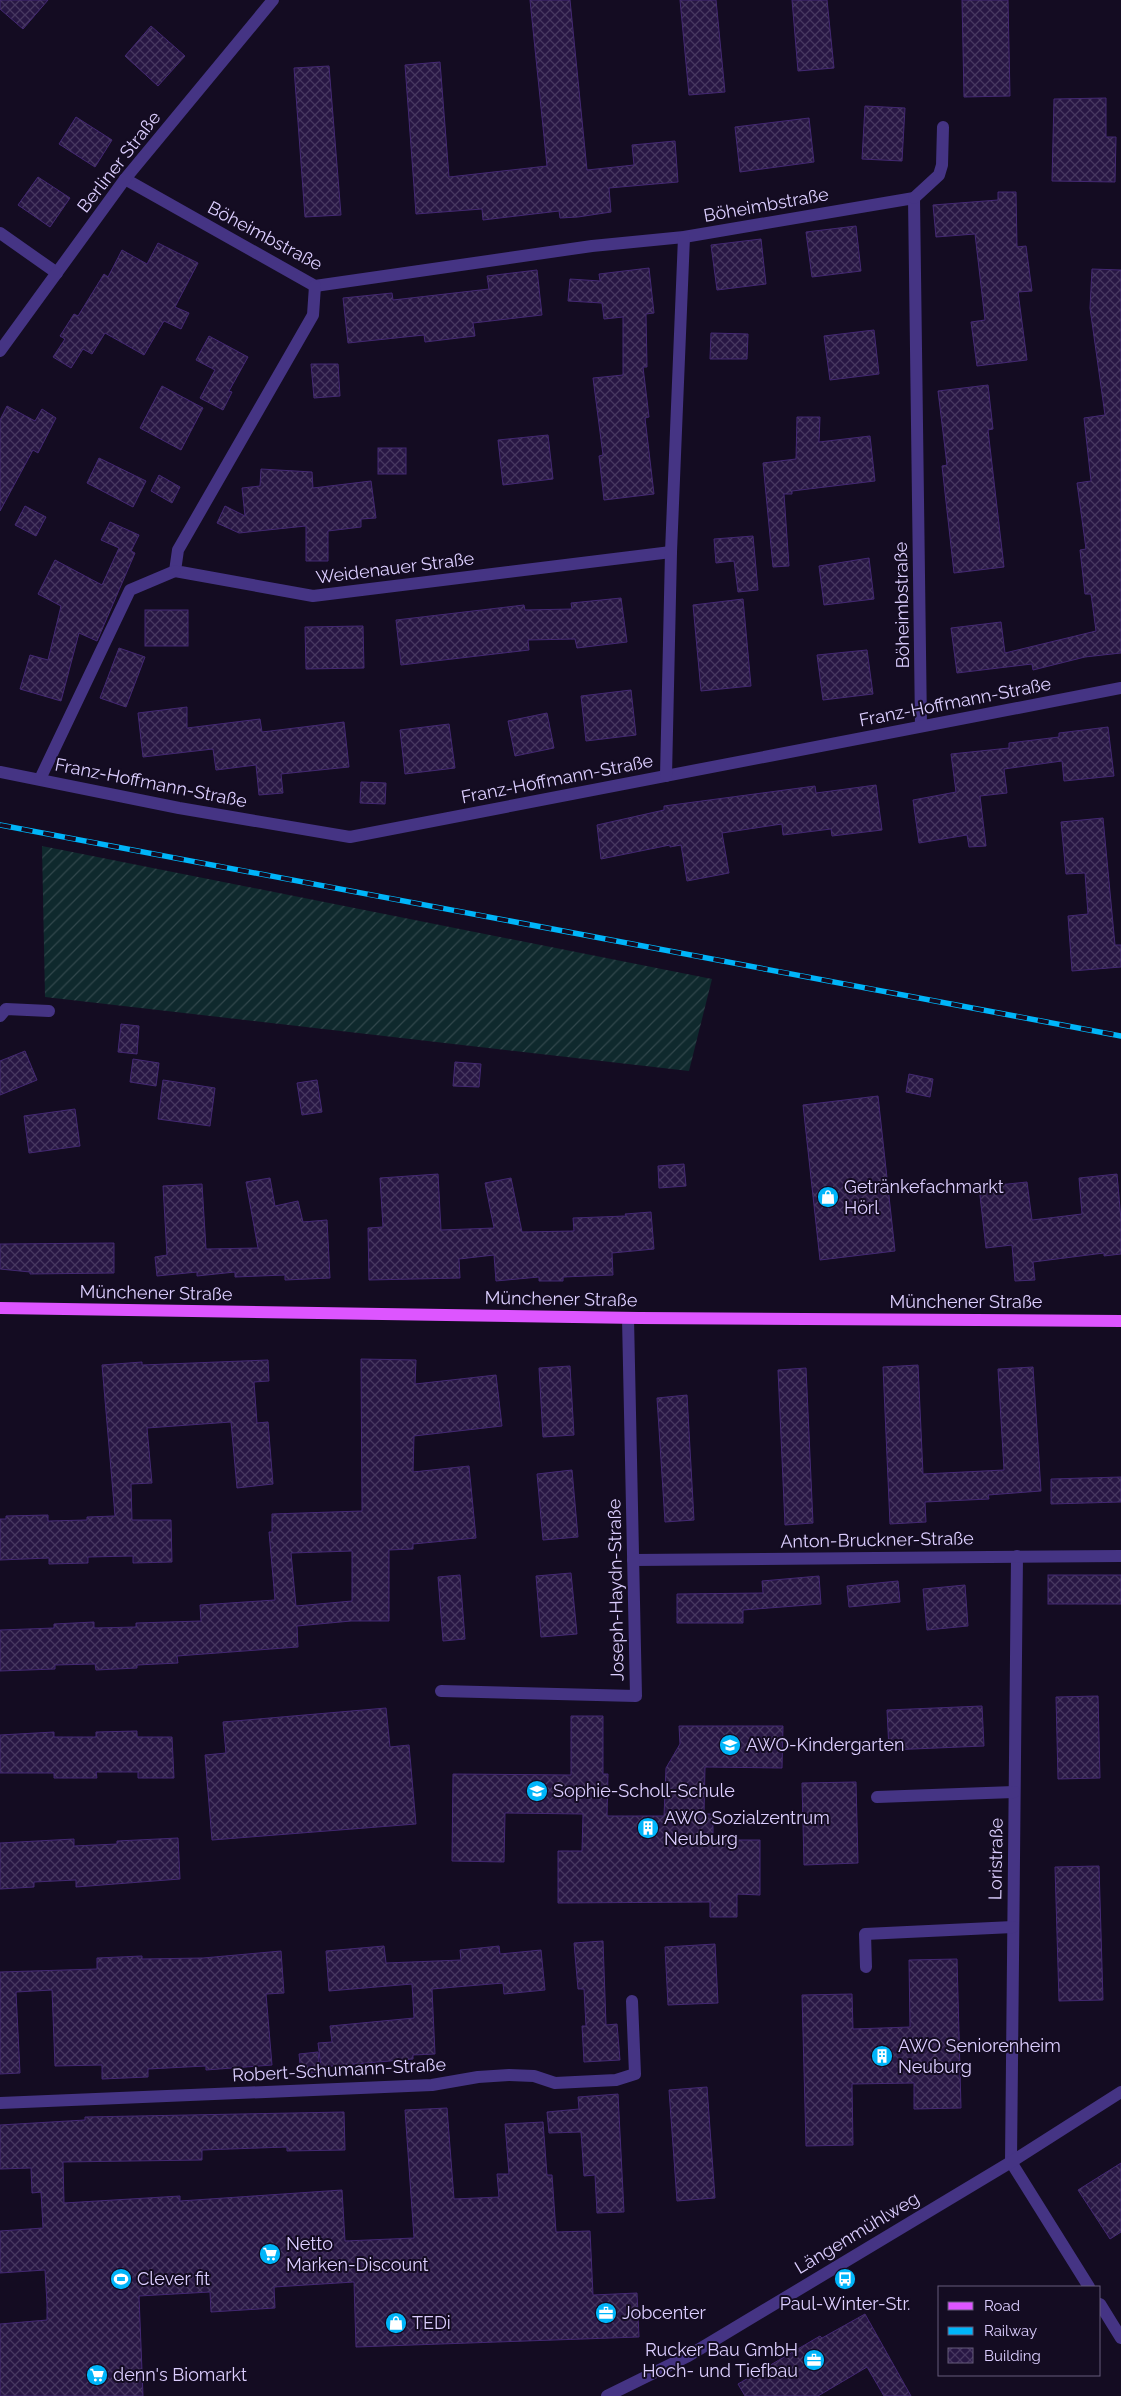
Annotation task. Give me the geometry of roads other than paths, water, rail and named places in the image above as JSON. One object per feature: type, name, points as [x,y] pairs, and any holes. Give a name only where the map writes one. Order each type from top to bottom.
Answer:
[{"type":"main road","name":"Münchener Straße","points":[[0,1308],[628,1318],[1121,1321]]},
{"type":"street","name":"Berliner Straße","points":[[0,352],[126,179],[273,0]]},
{"type":"street","points":[[914,198],[940,175],[943,127]]},
{"type":"street","name":"Böheimbstraße","points":[[126,179],[315,286],[592,246],[684,238],[914,198],[921,726]]},
{"type":"street","points":[[0,233],[57,274]]},
{"type":"street","points":[[666,776],[671,552],[684,238]]},
{"type":"street","points":[[40,779],[130,590],[175,571],[178,550],[313,315],[315,286]]},
{"type":"street","name":"Weidenauer Straße","points":[[175,571],[313,596],[671,552]]},
{"type":"street","name":"Franz-Hoffmann-Straße","points":[[0,772],[179,808],[350,836],[1121,688]]},
{"type":"street","points":[[0,1016],[6,1010],[50,1011]]},
{"type":"street","name":"Joseph-Haydn-Straße","points":[[441,1691],[636,1696],[628,1318]]},
{"type":"street","name":"Loristraße","points":[[1011,2162],[1016,1556]]},
{"type":"street","name":"Anton-Bruckner-Straße","points":[[633,1560],[1121,1556]]},
{"type":"street","points":[[877,1797],[1014,1792]]},
{"type":"street","points":[[866,1966],[865,1934],[1013,1927]]},
{"type":"street","name":"Robert-Schumann-Straße","points":[[0,2103],[432,2085],[478,2077],[509,2075],[534,2076],[555,2083],[616,2080],[635,2074],[632,2001]]},
{"type":"street","name":"Längenmühlweg","points":[[607,2396],[688,2356],[1011,2162],[1121,2092]]},
{"type":"street","points":[[1011,2162],[1088,2286]]},
{"type":"street","points":[[1101,2306],[1121,2338]]},
{"type":"railway","points":[[0,825],[1121,1036]]},
{"type":"place","name":"Getränkefachmarkt Hörl","points":[[828,1197]]},
{"type":"place","name":"AWO-Kindergarten","points":[[730,1745]]},
{"type":"place","name":"Sophie-Scholl-Schule","points":[[537,1791]]},
{"type":"place","name":"AWO Sozialzentrum Neuburg","points":[[648,1828]]},
{"type":"place","name":"AWO Seniorenheim Neuburg","points":[[882,2056]]},
{"type":"place","name":"Netto Marken-Discount","points":[[270,2254]]},
{"type":"place","name":"Clever fit","points":[[121,2279]]},
{"type":"place","name":"Paul-Winter-Str.","points":[[845,2279]]},
{"type":"place","name":"Jobcenter","points":[[606,2313]]},
{"type":"place","name":"TEDi","points":[[396,2323]]},
{"type":"place","name":"Rucker Bau GmbH Hoch- und Tiefbau","points":[[814,2360]]},
{"type":"place","name":"denn's Biomarkt","points":[[97,2375]]}]
